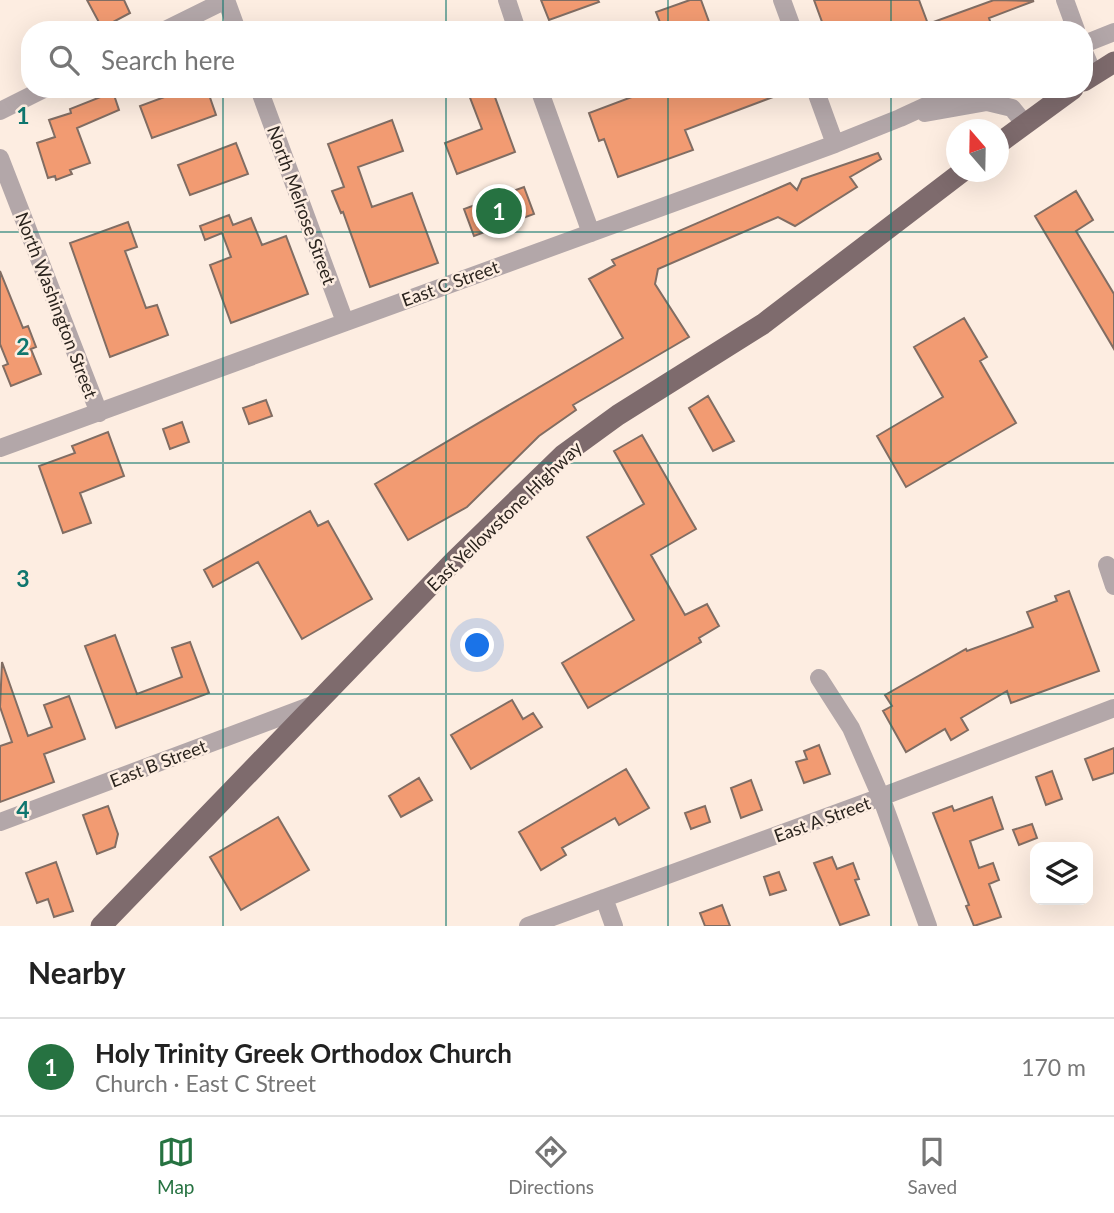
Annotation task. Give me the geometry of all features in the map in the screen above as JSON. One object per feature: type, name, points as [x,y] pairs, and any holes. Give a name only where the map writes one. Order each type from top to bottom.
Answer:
[{"type":"main road","points":[[1093,75],[1114,62]]},
{"type":"main road","points":[[1009,136],[1061,98]]},
{"type":"main road","name":"East Yellowstone Highway","points":[[101,926],[453,562],[563,455],[618,415],[763,324],[949,182]]},
{"type":"street","points":[[183,21],[226,0],[234,21]]},
{"type":"street","points":[[507,0],[514,21]]},
{"type":"street","points":[[782,0],[790,21]]},
{"type":"street","points":[[1065,0],[1073,21]]},
{"type":"street","points":[[1093,40],[1114,32]]},
{"type":"street","points":[[0,111],[26,98]]},
{"type":"street","name":"North Melrose Street","points":[[262,98],[345,322]]},
{"type":"street","points":[[542,98],[591,233]]},
{"type":"street","points":[[818,98],[835,144]]},
{"type":"street","name":"East C Street","points":[[0,448],[835,144],[944,98]]},
{"type":"street","name":"East C Street","points":[[901,118],[987,102],[1012,108],[1025,124]]},
{"type":"street","name":"North Washington Street","points":[[0,158],[99,413]]},
{"type":"street","points":[[1107,565],[1114,586]]},
{"type":"street","points":[[819,678],[851,729],[881,797],[928,926]]},
{"type":"street","name":"East B Street","points":[[0,822],[316,704]]},
{"type":"street","name":"East A Street","points":[[528,926],[881,797],[1114,708]]},
{"type":"street","points":[[604,898],[614,926]]},
{"type":"building","points":[[87,0],[124,0],[130,13],[115,21],[98,21]]},
{"type":"building","points":[[541,0],[598,0],[599,2],[549,20]]},
{"type":"building","points":[[690,0],[701,0],[709,21],[660,21],[656,12]]},
{"type":"building","points":[[814,0],[919,0],[927,21],[822,21]]},
{"type":"building","points":[[994,0],[1034,1],[989,18],[990,21],[936,21]]},
{"type":"building","points":[[98,98],[115,98],[119,110],[77,128],[90,163],[70,170],[72,174],[56,180],[55,176],[48,178],[37,143],[55,137],[49,120],[71,113],[70,109]]},
{"type":"building","points":[[162,98],[210,98],[216,115],[152,138],[140,106]]},
{"type":"building","points":[[470,98],[495,98],[515,152],[457,174],[445,143],[482,129]]},
{"type":"building","points":[[629,98],[770,98],[685,130],[693,150],[618,177],[604,139],[599,141],[589,113]]},
{"type":"building","points":[[392,120],[403,151],[358,167],[372,207],[412,193],[438,263],[370,287],[343,212],[341,213],[332,191],[344,187],[328,144]]},
{"type":"building","points":[[236,143],[248,174],[190,195],[178,165]]},
{"type":"building","points":[[878,153],[881,159],[850,177],[857,187],[795,226],[778,217],[658,269],[655,284],[689,337],[573,405],[576,410],[539,436],[467,507],[408,540],[375,484],[623,338],[589,279],[615,265],[612,260],[790,183],[797,190],[802,179]]},
{"type":"building","points":[[524,187],[534,214],[474,236],[464,209]]},
{"type":"building","points":[[1076,191],[1093,220],[1076,231],[1114,294],[1114,349],[1035,216]]},
{"type":"building","points":[[229,215],[233,225],[251,218],[262,245],[286,236],[308,294],[231,323],[210,265],[231,257],[222,233],[205,240],[200,226]]},
{"type":"building","points":[[128,222],[137,247],[125,251],[146,308],[157,305],[168,335],[110,357],[70,243]]},
{"type":"building","points":[[0,271],[23,328],[28,326],[36,347],[31,349],[41,374],[11,386],[3,366],[8,364],[0,344]]},
{"type":"building","points":[[964,318],[987,357],[980,361],[1016,423],[906,487],[877,436],[943,397],[914,347]]},
{"type":"building","points":[[708,396],[734,441],[713,451],[689,408]]},
{"type":"building","points":[[266,400],[272,416],[249,424],[243,408]]},
{"type":"building","points":[[182,422],[189,442],[170,449],[163,429]]},
{"type":"building","points":[[108,432],[124,476],[80,493],[91,523],[63,533],[39,466],[75,453],[72,446]]},
{"type":"building","points":[[642,435],[696,529],[651,555],[685,615],[707,604],[719,626],[699,638],[701,642],[588,708],[562,663],[634,620],[587,537],[644,504],[614,451]]},
{"type":"building","points":[[310,511],[318,526],[328,521],[372,599],[302,639],[258,562],[213,587],[204,570]]},
{"type":"building","points":[[1069,591],[1099,671],[1011,703],[1007,691],[961,718],[968,730],[951,740],[945,729],[906,752],[883,711],[892,706],[885,695],[966,649],[967,651],[1033,627],[1027,612],[1057,601],[1055,596]]},
{"type":"building","points":[[115,635],[137,694],[182,677],[172,648],[190,642],[209,693],[116,728],[85,646]]},
{"type":"building","points":[[2,662],[28,736],[52,727],[44,705],[69,696],[85,739],[44,754],[54,782],[0,802],[0,746],[12,742],[0,707]]},
{"type":"building","points":[[512,700],[523,719],[533,713],[542,727],[471,769],[451,735]]},
{"type":"building","points":[[819,745],[830,774],[804,783],[796,762],[807,759],[804,751]]},
{"type":"building","points":[[1114,748],[1114,773],[1093,780],[1085,759]]},
{"type":"building","points":[[626,769],[649,808],[619,825],[615,818],[562,848],[566,855],[541,870],[519,832]]},
{"type":"building","points":[[1052,771],[1062,799],[1046,805],[1036,777]]},
{"type":"building","points":[[419,778],[432,800],[401,817],[389,796]]},
{"type":"building","points":[[751,780],[762,810],[741,818],[731,788]]},
{"type":"building","points":[[992,797],[1003,829],[970,841],[979,868],[993,863],[999,880],[989,884],[1001,917],[974,926],[966,906],[969,905],[933,813],[952,806],[954,811]]},
{"type":"building","points":[[108,806],[118,834],[115,847],[97,854],[83,815]]},
{"type":"building","points":[[705,806],[710,822],[691,829],[685,813]]},
{"type":"building","points":[[278,817],[309,870],[241,910],[210,857]]},
{"type":"building","points":[[1032,824],[1037,838],[1019,845],[1013,830]]},
{"type":"building","points":[[832,857],[837,869],[853,863],[859,879],[855,880],[869,915],[840,925],[814,863]]},
{"type":"building","points":[[56,862],[73,911],[54,917],[48,899],[37,903],[26,873]]},
{"type":"building","points":[[779,872],[786,890],[770,895],[764,877]]},
{"type":"building","points":[[722,905],[730,926],[705,926],[700,913]]},
{"type":"place","name":"Holy Trinity Greek Orthodox Church","points":[[499,211]]}]
